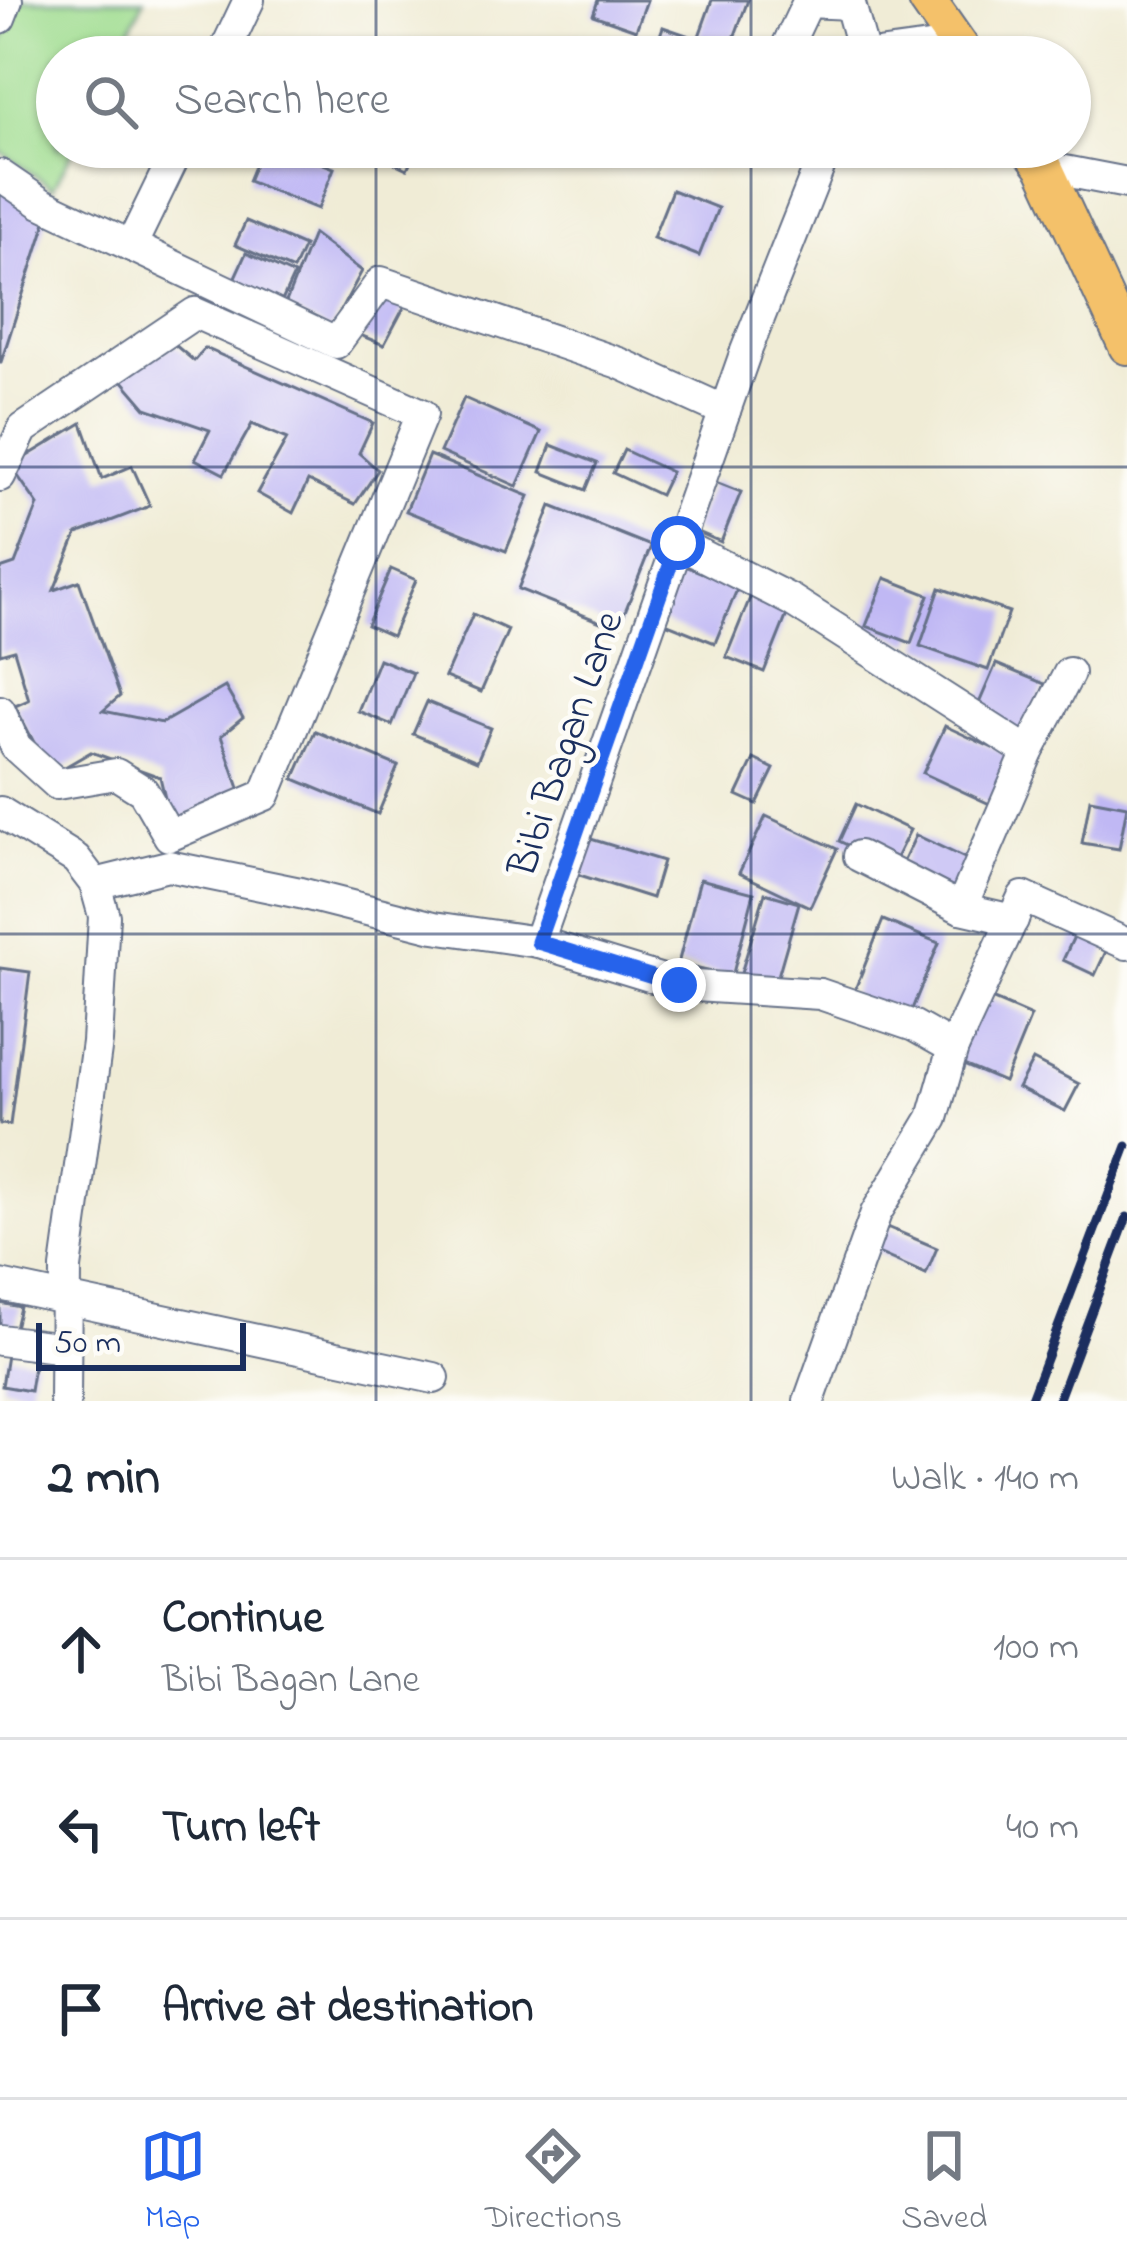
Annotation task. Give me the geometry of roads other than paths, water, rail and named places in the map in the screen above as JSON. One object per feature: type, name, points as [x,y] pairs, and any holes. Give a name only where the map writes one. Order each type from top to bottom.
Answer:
[{"type":"main road","points":[[928,0],[953,36]]},
{"type":"main road","points":[[1042,168],[1127,346]]},
{"type":"street","points":[[0,18],[7,0]]},
{"type":"street","points":[[232,36],[250,0]]},
{"type":"street","points":[[792,36],[808,2],[850,4],[858,36]]},
{"type":"street","points":[[131,246],[169,168]]},
{"type":"street","name":"Bibi Bagan Lane","points":[[95,884],[168,866],[434,927],[538,942],[724,411],[819,168]]},
{"type":"street","points":[[1075,168],[1127,183]]},
{"type":"street","points":[[0,175],[40,203],[336,343],[381,282],[619,363],[724,411]]},
{"type":"street","points":[[0,476],[23,429],[195,313],[422,414],[265,795],[170,836],[143,791],[116,774],[57,784],[8,751],[0,711]]},
{"type":"street","points":[[678,543],[791,600],[1028,752]]},
{"type":"street","points":[[962,908],[1028,752],[1069,673]]},
{"type":"street","points":[[0,812],[76,859],[95,884],[104,916],[97,1042],[66,1297],[64,1401]]},
{"type":"street","points":[[859,856],[962,908],[1012,920]]},
{"type":"street","points":[[809,1401],[876,1214],[933,1118],[953,1048],[1023,897],[1127,944]]},
{"type":"street","points":[[538,942],[679,985],[820,994],[914,1026],[953,1048]]},
{"type":"street","points":[[0,1285],[434,1378]]},
{"type":"street","points":[[0,1340],[65,1348]]},
{"type":"railway","points":[[1030,1401],[1127,1146]]},
{"type":"railway","points":[[1058,1401],[1127,1217]]}]
